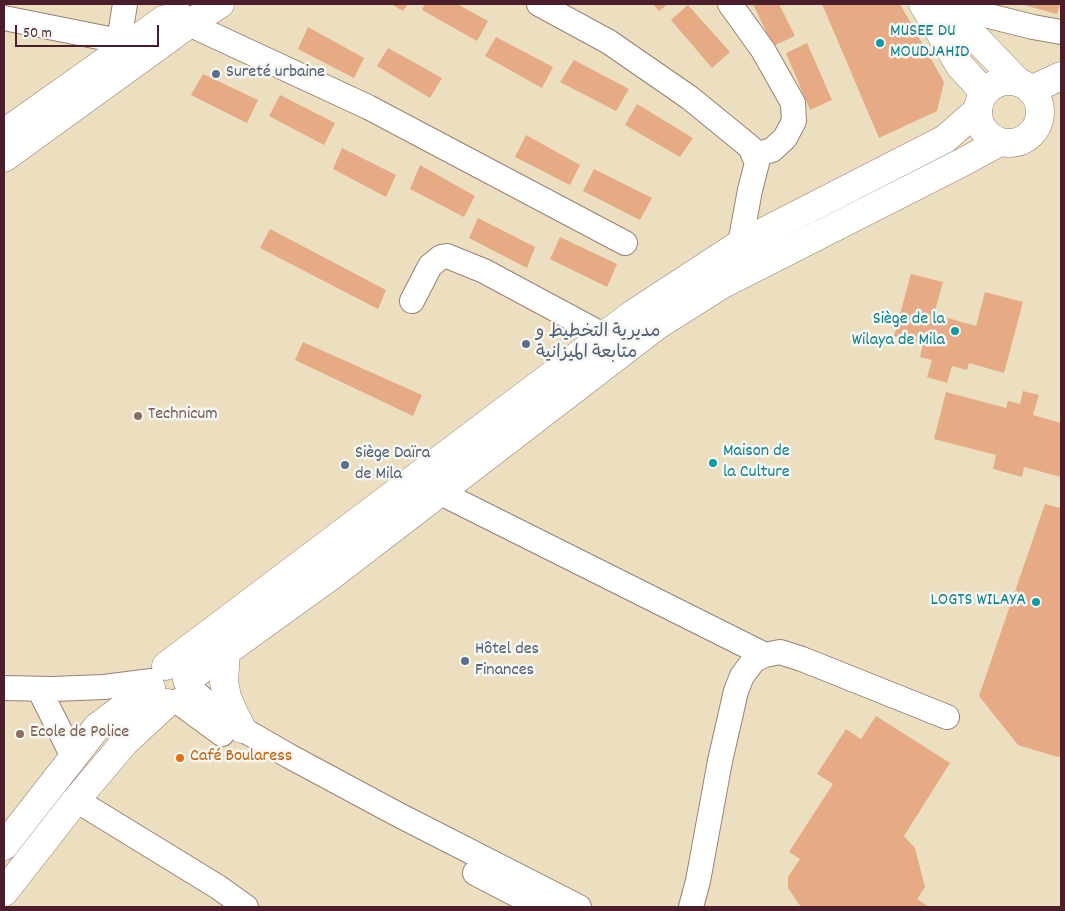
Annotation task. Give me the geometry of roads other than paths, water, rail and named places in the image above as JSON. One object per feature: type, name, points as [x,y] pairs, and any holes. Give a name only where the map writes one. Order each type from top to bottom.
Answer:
[{"type":"main road","points":[[4,133],[121,44],[184,13],[220,4]]},
{"type":"main road","points":[[923,4],[981,101],[979,121],[983,130],[991,137],[1000,142],[1010,143],[1019,141],[1061,114]]},
{"type":"main road","points":[[956,6],[973,35],[1037,99],[1040,109],[1039,120],[1034,130]]},
{"type":"main road","points":[[4,158],[184,13]]},
{"type":"main road","points":[[4,892],[169,686],[633,314],[740,244],[945,139],[981,101],[991,86],[1009,80],[1024,86],[1061,76]]},
{"type":"main road","points":[[4,846],[98,727],[226,651],[330,576],[658,326],[723,284],[1000,142]]},
{"type":"main road","points":[[226,651],[224,682],[227,697],[242,729]]},
{"type":"street","points":[[16,14],[121,44],[125,4]]},
{"type":"street","points":[[539,4],[609,42],[690,98],[750,147],[757,163],[740,244]]},
{"type":"street","points":[[730,4],[763,50],[793,103],[794,121],[785,138],[772,150],[754,155]]},
{"type":"street","points":[[956,6],[1033,27],[1061,32]]},
{"type":"street","points":[[184,13],[625,243]]},
{"type":"street","points":[[412,301],[430,266],[441,257],[448,256],[484,272],[605,336]]},
{"type":"street","points":[[439,492],[765,655]]},
{"type":"street","points":[[691,907],[698,881],[720,761],[736,691],[742,676],[754,660],[765,655],[780,652],[947,717]]},
{"type":"street","points":[[169,686],[208,724],[250,751],[540,907]]},
{"type":"street","points":[[4,688],[169,686],[216,711],[242,729],[397,814],[578,907]]},
{"type":"street","points":[[39,688],[73,758]]},
{"type":"street","points":[[76,800],[218,887],[246,907]]},
{"type":"place","name":"MUSEE DU MOUDJAHID","points":[[880,43]]},
{"type":"place","name":"Sureté urbaine","points":[[216,74]]},
{"type":"place","name":"Siège de la Wilaya de Mila","points":[[955,331]]},
{"type":"place","name":"مديرية التخطيط و متابعة الميزانية","points":[[526,344]]},
{"type":"place","name":"Technicum","points":[[138,416]]},
{"type":"place","name":"Maison de la Culture","points":[[713,463]]},
{"type":"place","name":"Siège Daïra de Mila","points":[[345,465]]},
{"type":"place","name":"LOGTS WILAYA","points":[[1036,602]]},
{"type":"place","name":"Hôtel des Finances","points":[[465,661]]},
{"type":"place","name":"Ecole de Police","points":[[20,734]]},
{"type":"place","name":"Café Boularess","points":[[180,758]]}]
